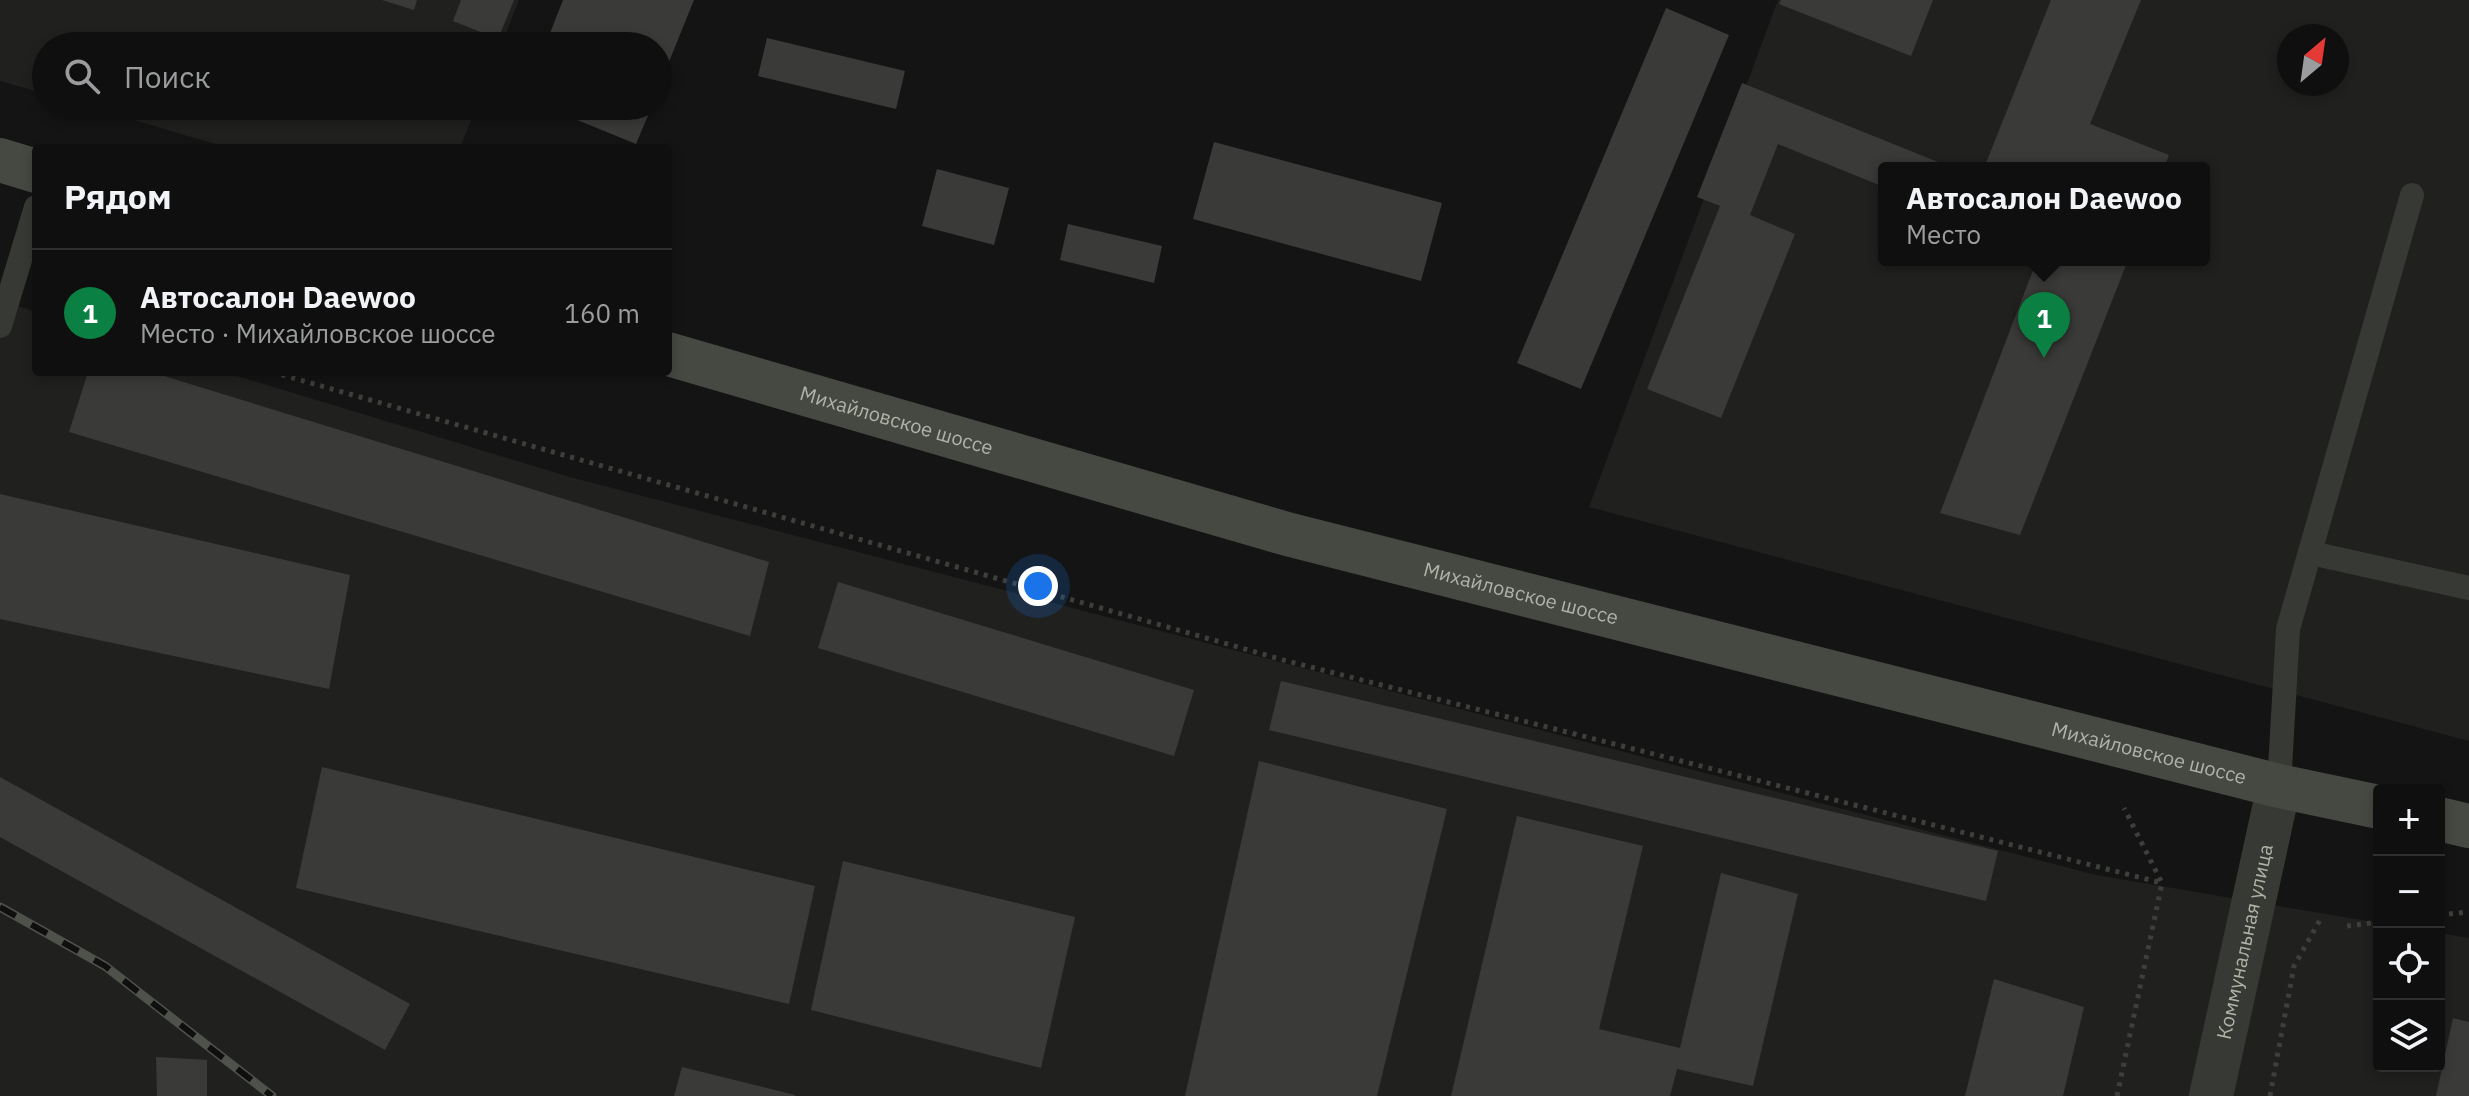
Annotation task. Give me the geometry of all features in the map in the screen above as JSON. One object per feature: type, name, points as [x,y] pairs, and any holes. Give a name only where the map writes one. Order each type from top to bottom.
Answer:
[{"type":"main road","points":[[0,160],[32,170]]},
{"type":"main road","name":"Михайловское шоссе","points":[[672,355],[1287,534],[2279,786],[2373,806]]},
{"type":"main road","points":[[2445,820],[2469,826]]},
{"type":"street","name":"Коммунальная улица","points":[[2211,1096],[2279,786]]},
{"type":"lane","points":[[2279,786],[2288,629],[2412,195]]},
{"type":"lane","points":[[0,326],[32,220]]},
{"type":"lane","points":[[2311,553],[2469,588]]},
{"type":"path","points":[[286,376],[1287,661],[2162,883]]},
{"type":"path","points":[[2117,1096],[2162,883],[2124,808]]},
{"type":"path","points":[[2445,914],[2469,912]]},
{"type":"path","points":[[2270,1096],[2294,966],[2320,920]]},
{"type":"path","points":[[2347,926],[2373,923]]},
{"type":"shaded area","points":[[0,0],[519,0],[506,32],[32,32],[32,90],[0,81]]},
{"type":"shaded area","points":[[1778,0],[2469,0],[2469,741],[1589,507]]},
{"type":"shaded area","points":[[134,120],[471,120],[462,144],[215,144]]},
{"type":"shaded area","points":[[0,300],[32,311],[32,376],[237,376],[570,477],[2096,875],[2373,922],[2373,1072],[2445,1072],[2445,934],[2469,938],[2469,1096],[0,1096]]},
{"type":"building","points":[[382,0],[417,0],[414,10]]},
{"type":"building","points":[[461,0],[514,0],[501,32],[480,32],[453,21]]},
{"type":"building","points":[[563,0],[694,0],[672,54],[672,32],[550,32]]},
{"type":"building","points":[[1781,0],[1933,0],[1911,56],[1779,4]]},
{"type":"building","points":[[2051,0],[2141,0],[2090,124],[2169,155],[2166,162],[1986,162]]},
{"type":"building","points":[[1666,8],[1729,35],[1581,389],[1517,363]]},
{"type":"building","points":[[767,38],[905,71],[896,109],[758,76]]},
{"type":"building","points":[[1742,83],[1938,162],[1878,162],[1878,185],[1778,144],[1750,215],[1795,234],[1721,418],[1647,389],[1720,206],[1697,197]]},
{"type":"building","points":[[577,120],[646,120],[636,144]]},
{"type":"building","points":[[1214,142],[1442,203],[1421,281],[1193,219]]},
{"type":"building","points":[[937,169],[1009,188],[994,245],[922,226]]},
{"type":"building","points":[[1068,224],[1162,246],[1154,283],[1060,260]]},
{"type":"building","points":[[2035,266],[2126,266],[2020,535],[1940,513]]},
{"type":"building","points":[[87,376],[164,376],[769,562],[750,636],[69,432]]},
{"type":"building","points":[[0,494],[350,575],[329,689],[0,619]]},
{"type":"building","points":[[838,582],[1194,690],[1174,756],[818,648]]},
{"type":"building","points":[[1281,681],[1998,851],[1986,901],[1269,730]]},
{"type":"building","points":[[1259,761],[1447,809],[1377,1096],[1185,1096]]},
{"type":"building","points":[[322,767],[815,886],[789,1004],[296,888]]},
{"type":"building","points":[[0,777],[410,1004],[385,1050],[0,837]]},
{"type":"building","points":[[1517,816],[1643,846],[1599,1029],[1680,1048],[1721,873],[1798,894],[1753,1086],[1677,1069],[1670,1096],[1451,1096]]},
{"type":"building","points":[[843,861],[1075,917],[1041,1068],[811,1010]]},
{"type":"building","points":[[1994,979],[2084,1007],[2063,1096],[1965,1096]]},
{"type":"building","points":[[2453,1018],[2469,1022],[2469,1096],[2436,1096],[2441,1072],[2445,1072],[2445,1055]]},
{"type":"building","points":[[156,1057],[207,1060],[207,1096],[157,1096]]},
{"type":"building","points":[[682,1067],[795,1095],[795,1096],[674,1096]]},
{"type":"railway","points":[[0,907],[105,966],[272,1096]]},
{"type":"place","name":"Автосалон Daewoo","points":[[2044,358]]}]
